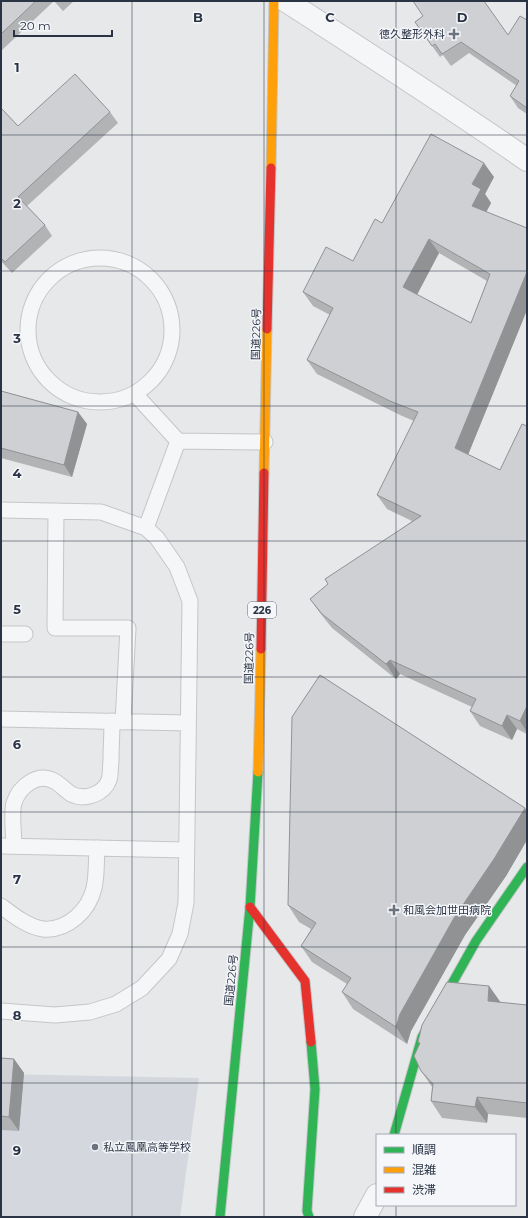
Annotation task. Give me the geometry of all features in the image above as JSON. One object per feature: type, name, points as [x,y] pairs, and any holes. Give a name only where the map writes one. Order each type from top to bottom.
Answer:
[{"type":"main road","name":"国道226号","points":[[220,1217],[250,906],[258,788],[274,1]]},
{"type":"main road","points":[[394,1134],[422,1036],[476,941],[527,867]]},
{"type":"main road","points":[[250,906],[305,981],[315,1089],[307,1211],[309,1217]]},
{"type":"street","points":[[286,1],[466,117],[527,160]]},
{"type":"street","points":[[365,1217],[376,1197]]},
{"type":"lane","points":[[99,257],[121,260],[142,270],[158,287],[169,307],[173,332],[168,357],[155,378],[135,394],[112,402],[86,401],[63,392],[44,376],[31,354],[27,331],[30,308],[40,288],[56,272],[76,261],[99,257]]},
{"type":"lane","points":[[135,394],[178,440],[265,442]]},
{"type":"lane","points":[[146,528],[178,440]]},
{"type":"lane","points":[[1,510],[101,512],[146,528],[157,538],[177,567],[190,601],[186,903],[180,934],[169,959],[142,988],[116,1004],[90,1012],[56,1015],[1,1011]]},
{"type":"lane","points":[[56,511],[55,628],[128,628],[118,722],[110,778],[105,789],[93,795],[82,798],[72,795],[56,781],[47,778],[35,780],[25,785],[18,794],[14,805],[7,846],[186,850]]},
{"type":"lane","points":[[1,634],[25,634]]},
{"type":"lane","points":[[1,719],[188,723]]},
{"type":"lane","points":[[1,906],[30,925],[44,929],[57,927],[71,921],[83,911],[91,899],[95,886],[97,848]]},
{"type":"shaded area","name":"私立鳳凰高等学校","points":[[1,1074],[199,1078],[180,1217],[1,1217]]},
{"type":"building","points":[[1,1],[36,1],[1,34]]},
{"type":"building","points":[[413,1],[484,1],[508,35],[520,16],[527,20],[527,108],[510,96],[519,81],[461,42],[442,54],[435,44],[432,46],[415,22],[423,16]]},
{"type":"building","points":[[75,74],[110,112],[18,197],[45,225],[5,262],[1,258],[1,110],[2,109],[18,126]]},
{"type":"building","points":[[431,134],[484,163],[472,184],[481,189],[472,206],[527,228],[527,272],[455,448],[500,470],[522,424],[527,426],[527,706],[520,721],[507,715],[502,726],[470,711],[476,699],[390,660],[386,664],[322,614],[310,599],[328,584],[325,579],[421,516],[377,495],[418,412],[390,401],[307,360],[333,308],[303,292],[326,247],[353,261],[375,219],[382,223]],"holes":[[[429,239],[490,274],[471,323],[403,287]]]},
{"type":"building","points":[[1,391],[78,412],[64,465],[1,448]]},
{"type":"building","name":"和風会加世田病院","points":[[320,675],[525,808],[494,859],[454,918],[400,1014],[396,1027],[342,992],[351,978],[301,946],[316,923],[288,905],[292,717]]},
{"type":"building","points":[[447,982],[489,986],[488,1001],[527,1005],[527,1103],[477,1097],[475,1107],[431,1101],[433,1084],[421,1071],[414,1056],[420,1043],[418,1042],[422,1025]]},
{"type":"building","points":[[1,1058],[14,1059],[9,1117],[1,1116]]},
{"type":"traffic: fast","points":[[220,1217],[250,907],[258,772]]},
{"type":"traffic: fast","points":[[394,1134],[422,1037],[476,941],[527,867]]},
{"type":"traffic: fast","points":[[309,1217],[307,1211],[315,1089],[311,1042]]},
{"type":"traffic: slow","points":[[271,168],[274,1]]},
{"type":"traffic: slow","points":[[264,473],[267,329]]},
{"type":"traffic: slow","points":[[258,772],[261,649]]},
{"type":"traffic: jam","points":[[267,329],[271,168]]},
{"type":"traffic: jam","points":[[261,649],[264,473]]},
{"type":"traffic: jam","points":[[250,907],[305,981],[311,1042]]},
{"type":"place","name":"徳久整形外科","points":[[454,34]]},
{"type":"place","name":"和風会加世田病院","points":[[394,910]]},
{"type":"place","name":"私立鳳凰高等学校","points":[[95,1147]]}]
